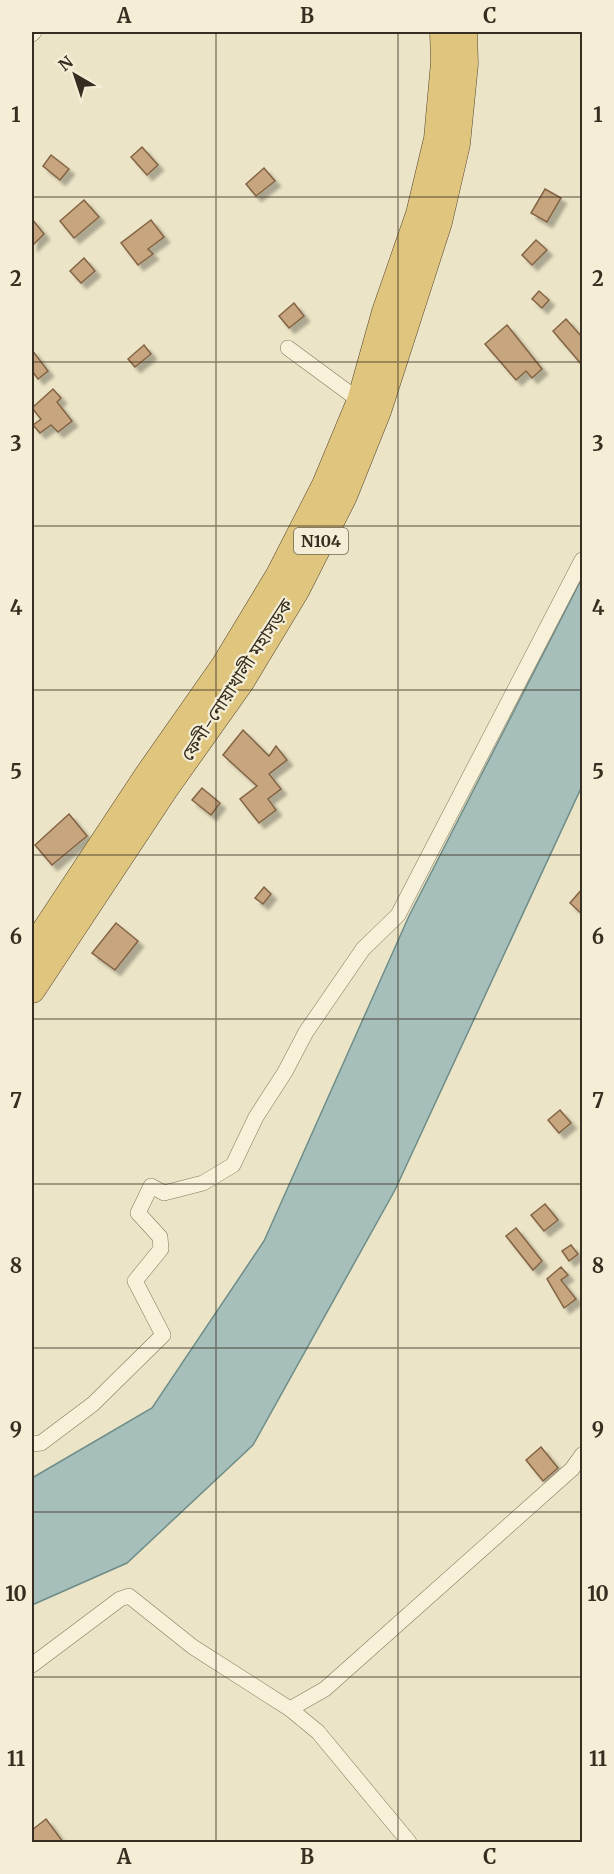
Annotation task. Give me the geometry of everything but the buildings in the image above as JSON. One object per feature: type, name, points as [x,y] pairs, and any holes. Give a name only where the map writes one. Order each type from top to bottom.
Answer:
[{"type":"highway","name":"ফেনী-নোয়াখালী মহাসড়ক","points":[[32,950],[149,773],[225,666],[279,575],[320,495],[360,401],[385,312],[419,214],[434,150],[444,62],[443,32]]},
{"type":"highway","name":"ফেনী-নোয়াখালী মহাসড়ক","points":[[32,990],[165,789],[241,681],[297,589],[344,496],[374,422],[439,222],[457,144],[465,64],[464,32]]},
{"type":"street","points":[[288,348],[360,401],[374,422]]},
{"type":"street","points":[[32,1444],[41,1443],[93,1404],[163,1335],[135,1281],[161,1249],[160,1237],[138,1214],[151,1186],[164,1193],[203,1183],[233,1165],[256,1117],[285,1072],[306,1032],[363,949],[398,915],[582,560]]},
{"type":"street","points":[[290,1709],[325,1689],[577,1474],[582,1455]]},
{"type":"street","points":[[32,1665],[120,1599],[129,1596],[193,1647],[290,1709],[318,1732],[409,1842]]},
{"type":"water","points":[[582,578],[582,786],[395,1190],[253,1445],[127,1563],[32,1605],[32,1478],[152,1408],[264,1241],[409,916]]}]
